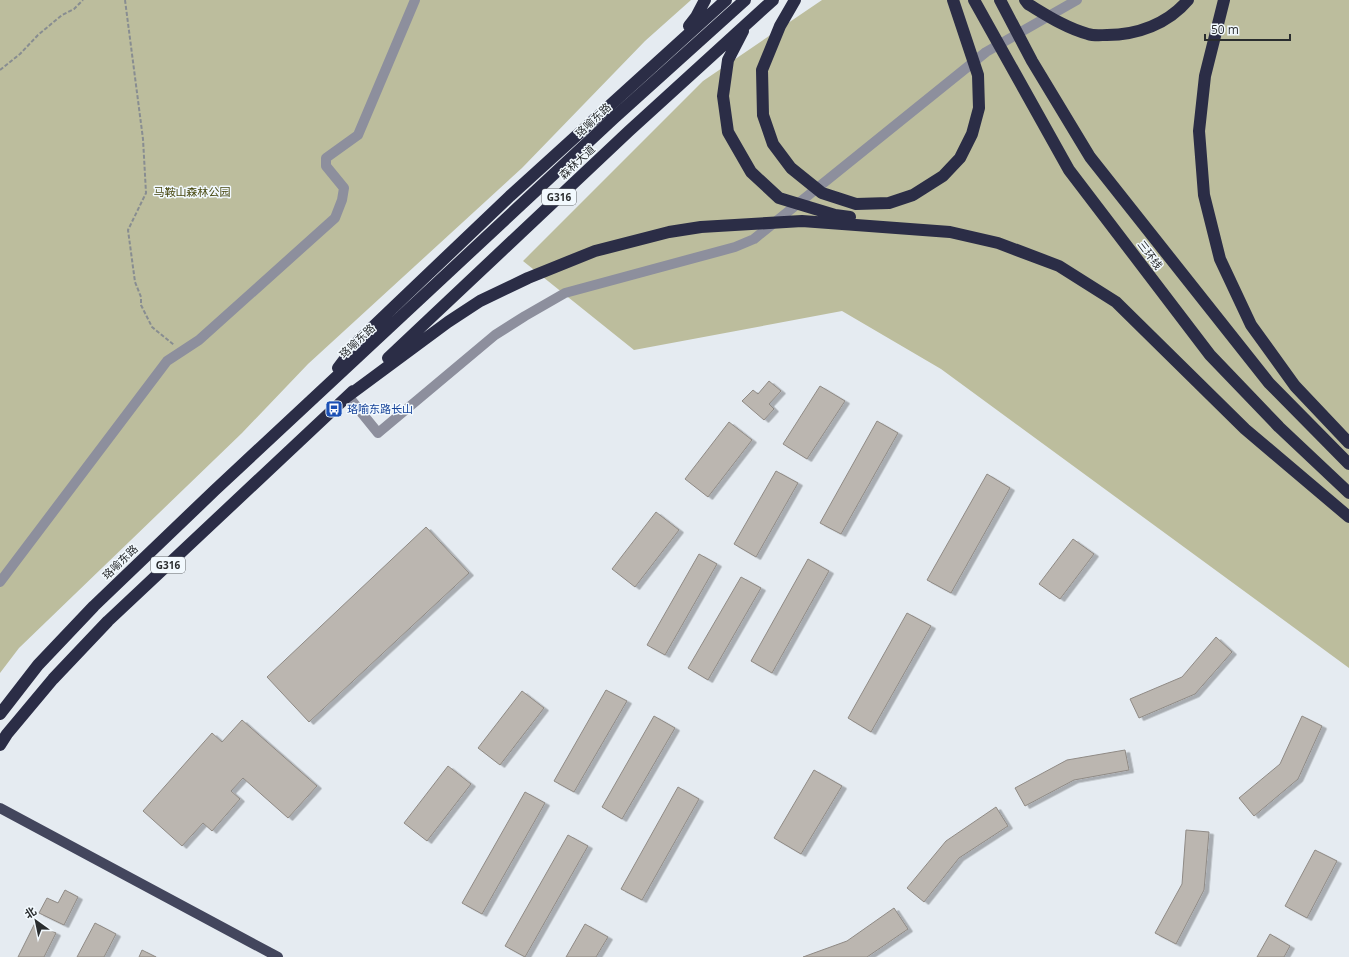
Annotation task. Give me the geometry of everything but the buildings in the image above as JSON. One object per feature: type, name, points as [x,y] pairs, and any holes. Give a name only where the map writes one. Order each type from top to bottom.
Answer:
[{"type":"highway","points":[[614,118],[659,68],[696,17],[705,0]]},
{"type":"highway","name":"森林大道","points":[[319,394],[359,340],[510,196],[726,0]]},
{"type":"highway","name":"珞喻东路","points":[[0,714],[38,665],[94,606],[215,490],[614,118],[745,0]]},
{"type":"highway","points":[[764,0],[742,32],[728,60],[723,96],[728,132],[751,172],[779,198],[835,215],[950,232],[998,243],[1059,266],[1116,302],[1244,429],[1349,517]]},
{"type":"highway","name":"森林大道","points":[[348,396],[629,131],[773,0]]},
{"type":"highway","points":[[795,0],[780,26],[762,70],[763,116],[773,144],[791,168],[822,193],[856,204],[889,203],[913,195],[943,176],[960,158],[972,134],[979,108],[978,74],[953,0]]},
{"type":"highway","name":"三环线","points":[[974,0],[1069,170],[1210,355],[1279,427],[1349,493]]},
{"type":"highway","name":"三环线","points":[[1000,0],[1032,61],[1090,157],[1269,383],[1349,464]]},
{"type":"highway","points":[[1025,0],[1028,4],[1058,23],[1090,35],[1123,35],[1154,26],[1182,8],[1188,0]]},
{"type":"highway","points":[[1223,0],[1205,76],[1199,131],[1204,195],[1220,259],[1251,325],[1295,386],[1349,443]]},
{"type":"highway","points":[[348,396],[448,322],[480,301],[528,278],[595,251],[669,232],[701,227],[802,221],[950,232]]},
{"type":"highway","name":"G316","points":[[0,746],[7,734],[53,679],[108,621],[348,396]]},
{"type":"main road","points":[[0,808],[278,957]]},
{"type":"street","points":[[0,582],[167,361],[181,350],[199,340],[335,218],[342,200],[344,188],[326,166],[326,158],[358,135],[415,0]]},
{"type":"street","points":[[348,396],[378,433],[496,335],[525,316],[566,293],[735,247],[754,239],[986,52],[1077,0]]},
{"type":"path","points":[[0,70],[20,54],[38,35],[62,15],[74,9],[83,0]]},
{"type":"path","points":[[125,0],[143,139],[146,193],[128,230],[135,282],[141,297],[141,305],[152,327],[181,350]]},
{"type":"green space","name":"马鞍山森林公园","points":[[0,0],[691,0],[645,41],[522,168],[308,364],[242,433],[19,648],[0,673]]},
{"type":"green space","points":[[822,0],[1349,0],[1349,668],[941,369],[842,311],[634,350],[523,261],[703,81]]},
{"type":"place","name":"珞喻东路长山","points":[[334,409]]}]
